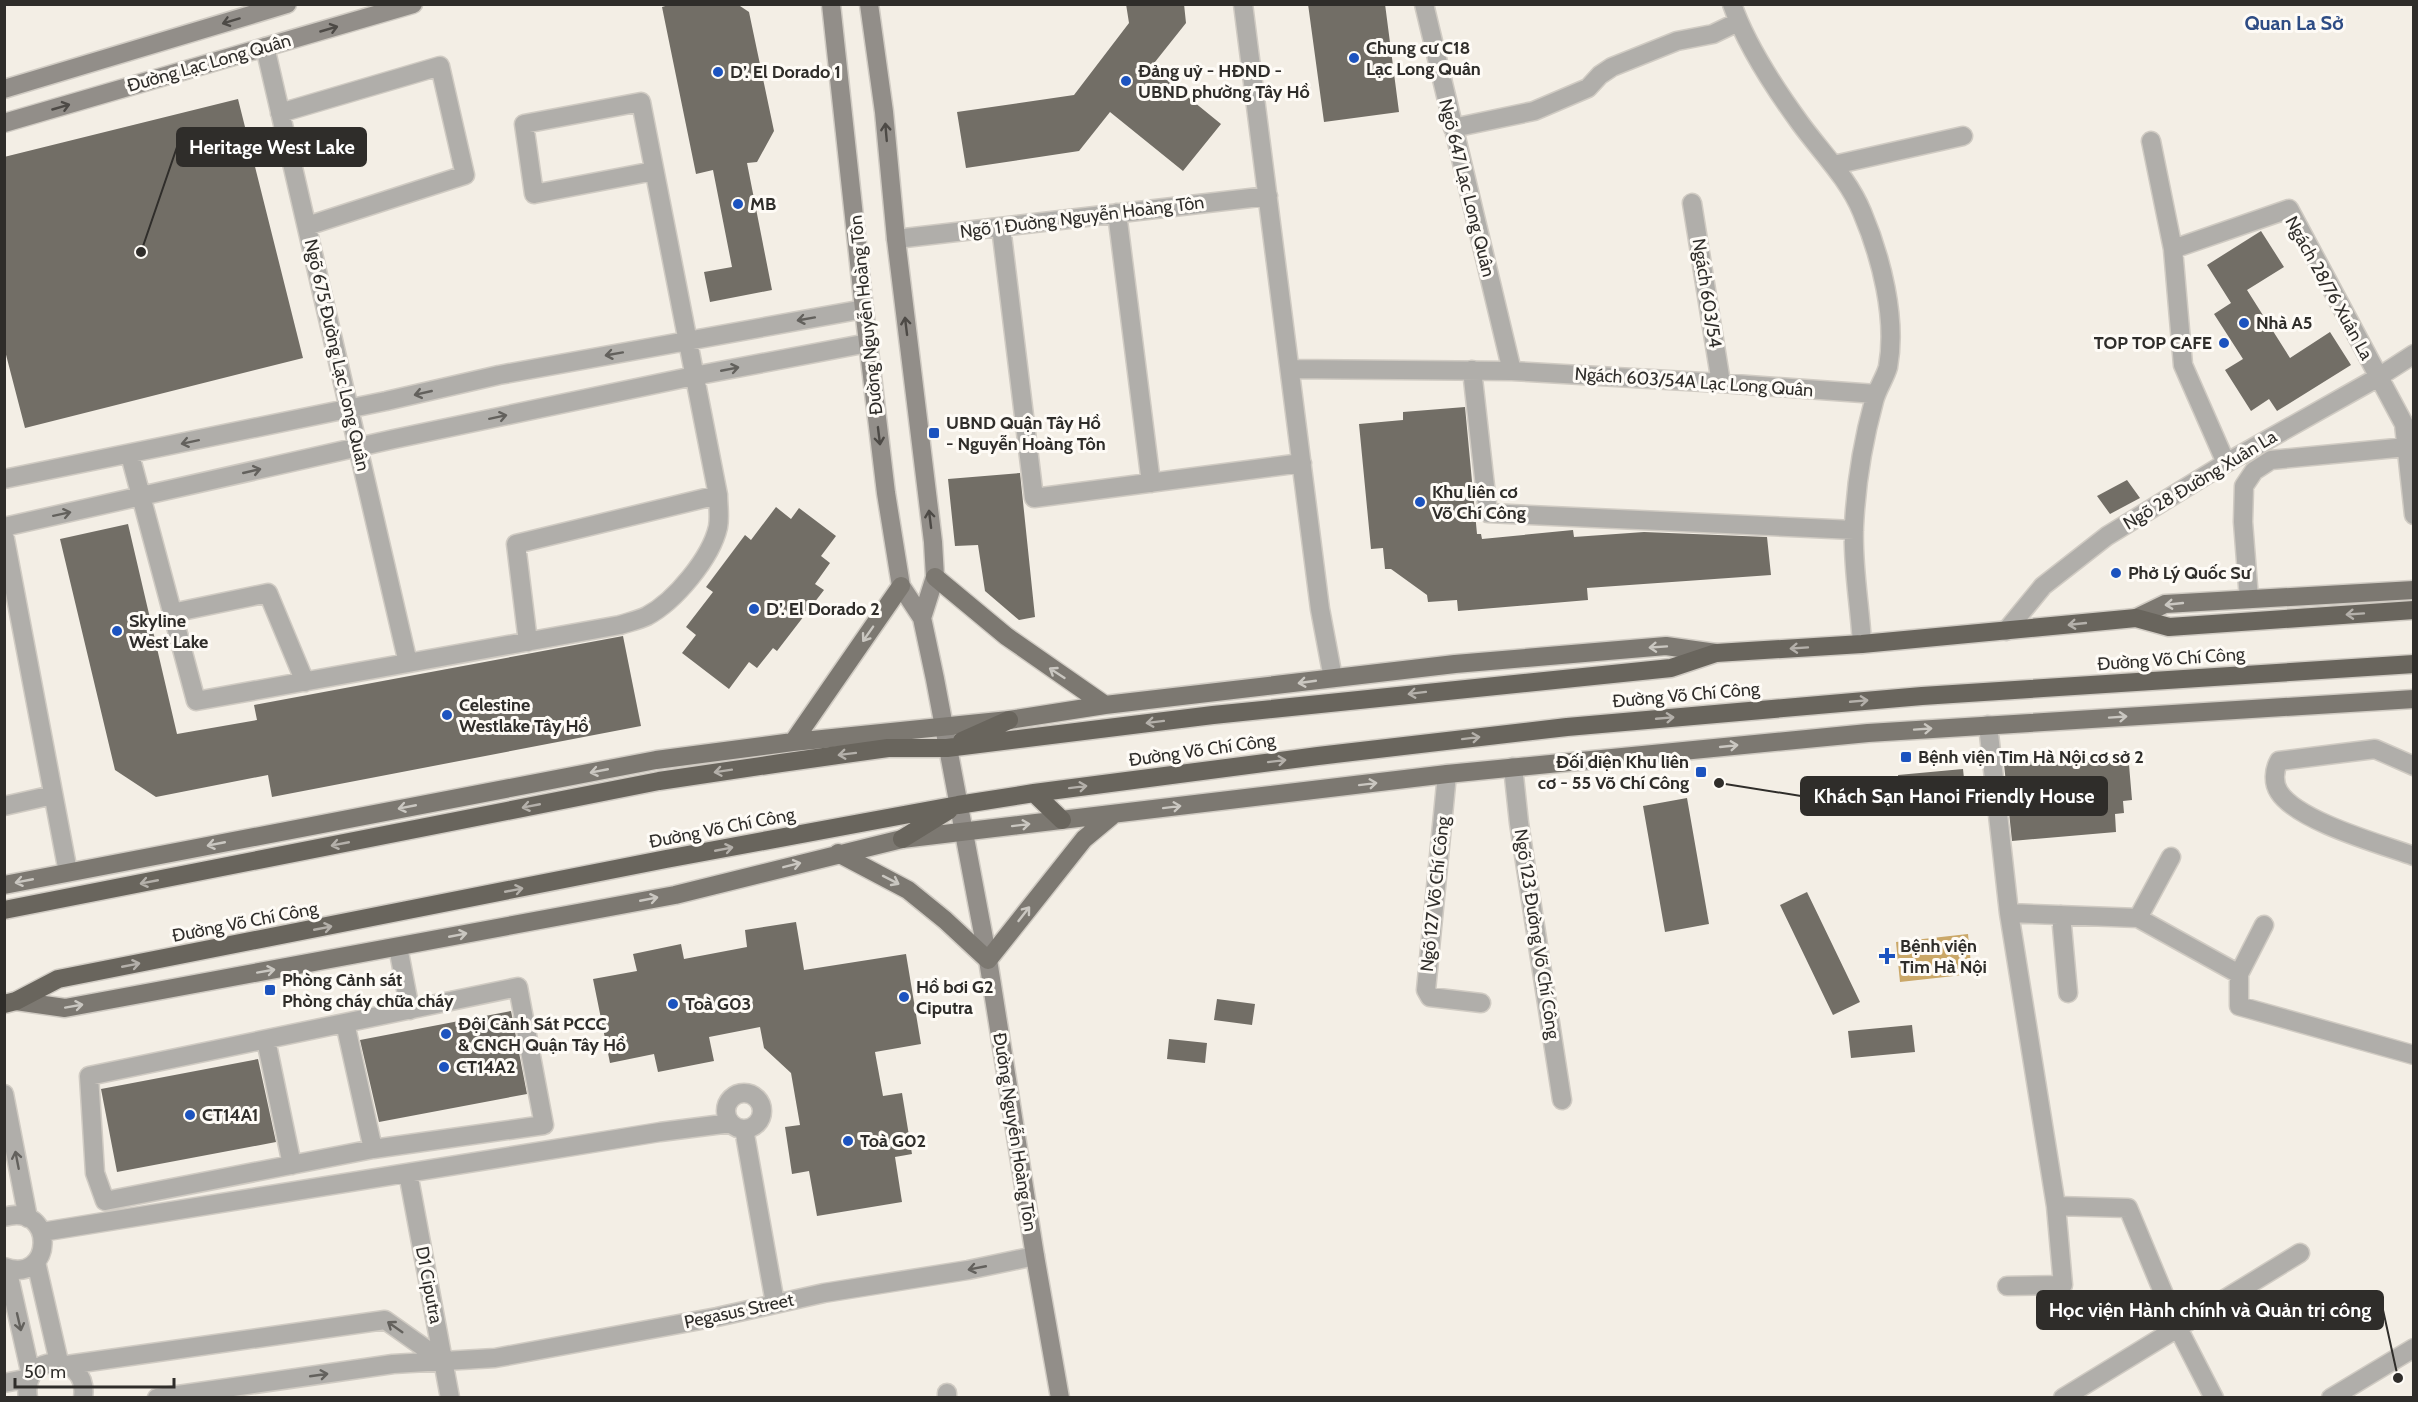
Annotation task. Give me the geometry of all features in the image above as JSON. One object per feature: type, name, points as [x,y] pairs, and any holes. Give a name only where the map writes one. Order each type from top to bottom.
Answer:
[{"type":"highway","name":"Đường Võ Chí Công","points":[[4,910],[658,781],[881,749],[947,748],[1213,715],[1671,668],[1716,653],[1862,644],[2136,618],[2169,627],[2414,610]]},
{"type":"highway","name":"Đường Võ Chí Công","points":[[10,1002],[58,979],[958,805],[1034,793],[1318,756],[1567,727],[1923,696],[2414,664]]},
{"type":"highway","points":[[947,748],[1009,720]]},
{"type":"highway","points":[[868,735],[881,749]]},
{"type":"highway","points":[[1034,793],[1062,820]]},
{"type":"highway","points":[[902,839],[958,805]]},
{"type":"main road","name":"Đường Lạc Long Quân","points":[[4,89],[287,4]]},
{"type":"main road","name":"Đường Lạc Long Quân","points":[[4,123],[413,4]]},
{"type":"main road","name":"Đường Nguyễn Hoàng Tôn","points":[[831,4],[886,492],[901,585],[922,618],[988,960],[1060,1398]]},
{"type":"main road","name":"Đường Nguyễn Hoàng Tôn","points":[[869,4],[884,112],[896,239],[931,530],[935,577],[922,618]]},
{"type":"main road","points":[[935,577],[1011,640],[1106,705]]},
{"type":"main road","points":[[794,742],[901,585]]},
{"type":"main road","name":"Đường Võ Chí Công","points":[[2136,618],[2165,604],[2414,590]]},
{"type":"main road","name":"Đường Võ Chí Công","points":[[4,885],[656,760],[794,742],[1009,720],[1106,705],[1455,664],[1666,646],[1716,653]]},
{"type":"main road","name":"Đường Võ Chí Công","points":[[10,1002],[65,1008],[675,895],[902,839],[1448,774],[1868,733],[2414,699]]},
{"type":"main road","points":[[838,854],[908,890],[988,960],[1084,839],[1114,814]]},
{"type":"street","points":[[1244,4],[1320,609],[1333,678]]},
{"type":"street","name":"Ngõ 647 Lạc Long Quân","points":[[1424,4],[1512,371]]},
{"type":"street","points":[[1453,128],[1534,111],[1588,88],[1600,75],[1612,67],[1677,41],[1713,34],[1735,13],[1800,123],[1834,165],[1861,210],[1881,267],[1890,320],[1888,368],[1876,394],[1864,439],[1854,530],[1862,644]]},
{"type":"street","name":"Ngõ 675 Đường Lạc Long Quân","points":[[265,47],[408,663]]},
{"type":"street","points":[[280,113],[440,66],[465,174],[307,226]]},
{"type":"street","points":[[130,454],[196,701],[620,625],[646,616],[666,602],[710,551],[718,526],[718,495],[641,102],[524,124],[534,194],[654,171]]},
{"type":"street","points":[[1834,165],[1963,136]]},
{"type":"street","points":[[2151,141],[2173,249],[2182,365],[2226,463]]},
{"type":"street","name":"Ngõ 1 Đường Nguyễn Hoàng Tôn","points":[[896,239],[1268,196]]},
{"type":"street","name":"Ngách 603/54","points":[[1692,202],[1721,382]]},
{"type":"street","name":"Ngách 28/76 Xuân La","points":[[2173,249],[2289,209],[2377,378]]},
{"type":"street","points":[[1117,213],[1151,483]]},
{"type":"street","points":[[1001,227],[1034,498],[1302,463]]},
{"type":"street","points":[[4,479],[499,375],[864,309]]},
{"type":"street","points":[[4,527],[359,447],[694,376],[868,342]]},
{"type":"street","name":"Ngõ 28 Đường Xuân La","points":[[2006,631],[2043,586],[2107,536],[2226,463],[2377,378],[2414,354]]},
{"type":"street","name":"Ngách 603/54A Lạc Long Quân","points":[[1290,369],[1512,371],[1721,382],[1876,394]]},
{"type":"street","points":[[1472,370],[1488,513],[1854,530]]},
{"type":"street","points":[[2377,378],[2409,423],[2407,447],[2414,515]]},
{"type":"street","points":[[2249,599],[2243,522],[2244,486],[2254,471],[2271,460],[2407,447]]},
{"type":"street","points":[[528,642],[516,544],[718,495]]},
{"type":"street","points":[[4,534],[68,873]]},
{"type":"street","points":[[172,613],[268,593],[305,682]]},
{"type":"street","points":[[1988,725],[2009,913],[2056,1206],[2063,1285],[2007,1286]]},
{"type":"street","points":[[2414,766],[2375,749],[2279,761],[2274,777],[2278,791],[2298,810],[2325,824],[2414,856]]},
{"type":"street","name":"Ngõ 123 Đường Võ Chí Công","points":[[1513,767],[1519,824],[1562,1100]]},
{"type":"street","name":"Ngõ 127 Võ Chí Công","points":[[1448,774],[1426,990],[1430,997],[1481,1003]]},
{"type":"street","points":[[4,806],[53,795]]},
{"type":"street","points":[[2139,918],[2171,857]]},
{"type":"street","points":[[2009,913],[2139,918],[2239,974]]},
{"type":"street","points":[[2061,915],[2068,993]]},
{"type":"street","points":[[2264,925],[2239,974],[2239,1006],[2414,1055]]},
{"type":"street","points":[[398,947],[410,1010]]},
{"type":"street","points":[[518,987],[544,1125],[374,1149],[105,1201],[94,1173],[89,1076],[410,1010],[518,987]]},
{"type":"street","points":[[345,1023],[374,1149]]},
{"type":"street","points":[[266,1040],[292,1165]]},
{"type":"street","points":[[4,1094],[28,1218]]},
{"type":"street","points":[[42,1232],[408,1173],[737,1126],[776,1303]]},
{"type":"street","name":"D1 Ciputra","points":[[408,1173],[450,1398]]},
{"type":"street","points":[[2056,1206],[2128,1208],[2178,1328],[2214,1398]]},
{"type":"street","points":[[4,1217],[12,1215],[28,1218],[36,1223],[42,1232],[43,1251],[36,1262],[28,1268],[17,1270],[6,1268],[31,1376]]},
{"type":"street","points":[[2063,1398],[2300,1253]]},
{"type":"street","name":"Pegasus Street","points":[[157,1398],[279,1389],[393,1364],[495,1358],[717,1317],[776,1303],[1035,1256]]},
{"type":"street","points":[[36,1262],[63,1364],[79,1374],[82,1381],[83,1398]]},
{"type":"street","points":[[28,1398],[27,1389],[31,1376],[40,1366],[385,1320],[443,1361]]},
{"type":"street","points":[[2331,1398],[2414,1348]]},
{"type":"street","points":[[4,1383],[31,1376]]},
{"type":"shaded area","points":[[1968,934],[1972,974],[1900,982],[1896,942]]},
{"type":"building","name":"D’. El Dorado 1","points":[[672,4],[737,4],[749,12],[774,131],[757,162],[747,163],[772,290],[710,302],[704,272],[732,267],[713,170],[696,174],[662,7]]},
{"type":"building","name":"Đảng uỷ - HĐND - UBND phường Tây Hồ","points":[[1126,4],[1184,4],[1186,23],[1151,67],[1221,124],[1183,171],[1110,112],[1079,151],[966,168],[957,112],[1074,95],[1129,23]]},
{"type":"building","name":"Chung cư C18 Lạc Long Quân","points":[[1308,4],[1385,4],[1399,112],[1324,122]]},
{"type":"building","points":[[238,99],[303,358],[25,428],[4,347],[4,157]]},
{"type":"building","name":"Nhà A5","points":[[2261,231],[2284,267],[2247,290],[2290,358],[2330,332],[2351,365],[2277,411],[2269,399],[2251,411],[2225,370],[2243,359],[2214,314],[2231,303],[2207,265]]},
{"type":"building","name":"Khu liên cơ Võ Chí Công","points":[[1465,407],[1477,534],[1481,534],[1482,539],[1573,530],[1574,537],[1644,532],[1767,537],[1771,575],[1587,588],[1588,600],[1458,611],[1457,600],[1428,602],[1427,595],[1391,569],[1385,569],[1383,548],[1371,549],[1359,424],[1403,420],[1403,412]]},
{"type":"building","points":[[1020,473],[1035,617],[1019,620],[985,591],[978,545],[955,546],[948,479]]},
{"type":"building","points":[[2127,480],[2140,498],[2110,514],[2097,496]]},
{"type":"building","name":"D’. El Dorado 2","points":[[776,507],[791,519],[799,508],[836,536],[821,556],[830,563],[815,584],[824,590],[777,651],[773,648],[757,668],[749,662],[729,689],[682,653],[696,635],[686,627],[713,592],[706,587],[745,535],[751,540]]},
{"type":"building","name":"Celestine Westlake Tây Hồ","points":[[128,524],[177,734],[257,720],[254,705],[623,636],[641,726],[272,797],[268,775],[156,797],[115,770],[60,539]]},
{"type":"building","points":[[2128,753],[2132,800],[2123,801],[2124,813],[2115,814],[2116,832],[2012,841],[2004,764]]},
{"type":"building","points":[[1963,769],[1967,807],[1902,813],[1898,775]]},
{"type":"building","points":[[1687,798],[1709,924],[1665,932],[1643,806]]},
{"type":"building","points":[[1807,892],[1860,1002],[1833,1015],[1780,905]]},
{"type":"building","points":[[796,922],[804,970],[906,954],[921,1044],[875,1052],[883,1096],[902,1093],[912,1154],[895,1157],[902,1202],[817,1216],[809,1171],[792,1174],[785,1127],[800,1125],[791,1073],[764,1048],[760,1027],[709,1037],[714,1061],[658,1072],[654,1054],[610,1063],[593,979],[637,971],[633,954],[681,944],[684,959],[747,947],[745,930]]},
{"type":"building","points":[[1217,999],[1255,1004],[1252,1025],[1214,1020]]},
{"type":"building","name":"CT14A2","points":[[511,1011],[527,1094],[379,1122],[360,1040]]},
{"type":"building","points":[[1912,1025],[1915,1052],[1851,1058],[1848,1031]]},
{"type":"building","points":[[1169,1039],[1207,1043],[1205,1063],[1167,1059]]},
{"type":"building","name":"CT14A1","points":[[258,1059],[276,1142],[117,1172],[101,1089]]},
{"type":"place","name":"Chung cư C18 Lạc Long Quân","points":[[1354,58]]},
{"type":"place","name":"D’. El Dorado 1","points":[[718,72]]},
{"type":"place","name":"Đảng uỷ - HĐND - UBND phường Tây Hồ","points":[[1126,81]]},
{"type":"place","name":"MB","points":[[738,204]]},
{"type":"place","name":"Heritage West Lake","points":[[141,252]]},
{"type":"place","name":"Nhà A5","points":[[2244,323]]},
{"type":"place","name":"TOP TOP CAFE","points":[[2224,343]]},
{"type":"place","name":"UBND Quận Tây Hồ - Nguyễn Hoàng Tôn","points":[[934,433]]},
{"type":"place","name":"Khu liên cơ Võ Chí Công","points":[[1420,502]]},
{"type":"place","name":"Phở Lý Quốc Sư","points":[[2116,573]]},
{"type":"place","name":"D’. El Dorado 2","points":[[754,609]]},
{"type":"place","name":"Skyline West Lake","points":[[117,631]]},
{"type":"place","name":"Celestine Westlake Tây Hồ","points":[[447,715]]},
{"type":"place","name":"Bệnh viện Tim Hà Nội cơ sở 2","points":[[1906,757]]},
{"type":"place","name":"Đối diện Khu liên cơ - 55 Võ Chí Công","points":[[1701,772]]},
{"type":"place","name":"Khách Sạn Hanoi Friendly House","points":[[1719,783]]},
{"type":"place","name":"Bệnh viện Tim Hà Nội","points":[[1887,956]]},
{"type":"place","name":"Phòng Cảnh sát Phòng cháy chữa cháy","points":[[270,990]]},
{"type":"place","name":"Hồ bơi G2 Ciputra","points":[[904,997]]},
{"type":"place","name":"Toà G03","points":[[673,1004]]},
{"type":"place","name":"Đội Cảnh Sát PCCC & CNCH Quận Tây Hồ","points":[[446,1034]]},
{"type":"place","name":"CT14A2","points":[[444,1067]]},
{"type":"place","name":"CT14A1","points":[[190,1115]]},
{"type":"place","name":"Toà G02","points":[[848,1141]]},
{"type":"place","name":"Học viện Hành chính và Quản trị công","points":[[2398,1378]]},
{"type":"district","name":"Quan La Sở","points":[[2294,23]]}]
